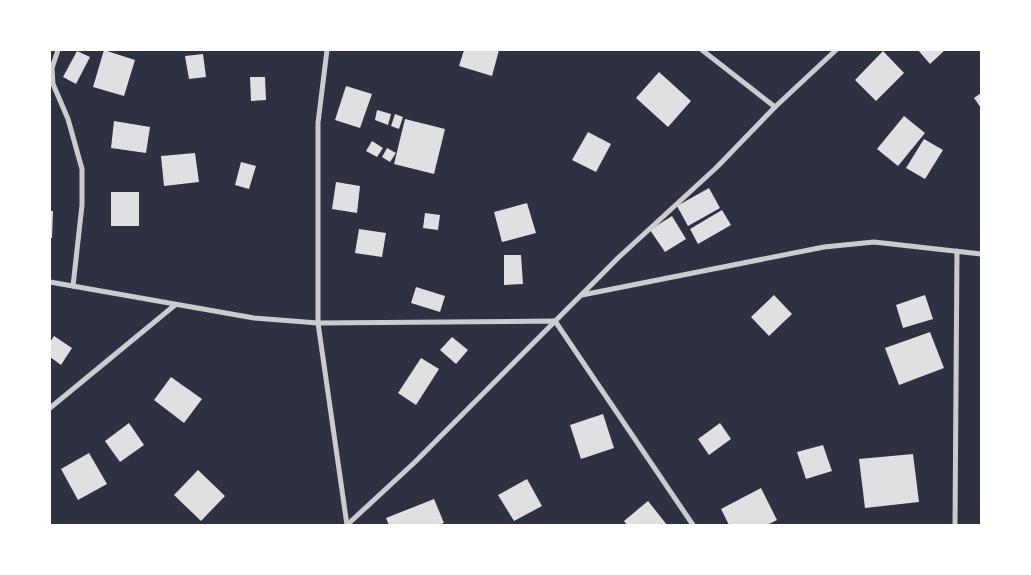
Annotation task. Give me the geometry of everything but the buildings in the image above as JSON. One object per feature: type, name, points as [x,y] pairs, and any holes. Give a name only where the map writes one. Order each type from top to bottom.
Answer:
[{"type":"street","points":[[58,50],[52,68],[53,84],[68,119],[82,169],[82,205],[74,286]]},
{"type":"street","points":[[327,50],[318,123],[318,323],[347,525]]},
{"type":"street","points":[[702,50],[775,107]]},
{"type":"street","points":[[347,525],[415,462],[626,250],[717,167],[775,107],[836,50]]},
{"type":"street","points":[[582,295],[824,247],[874,242],[981,254]]},
{"type":"street","points":[[955,525],[957,251]]},
{"type":"street","points":[[50,282],[254,318],[318,323],[555,321]]},
{"type":"street","points":[[50,408],[175,305]]},
{"type":"street","points":[[555,321],[693,525]]}]
